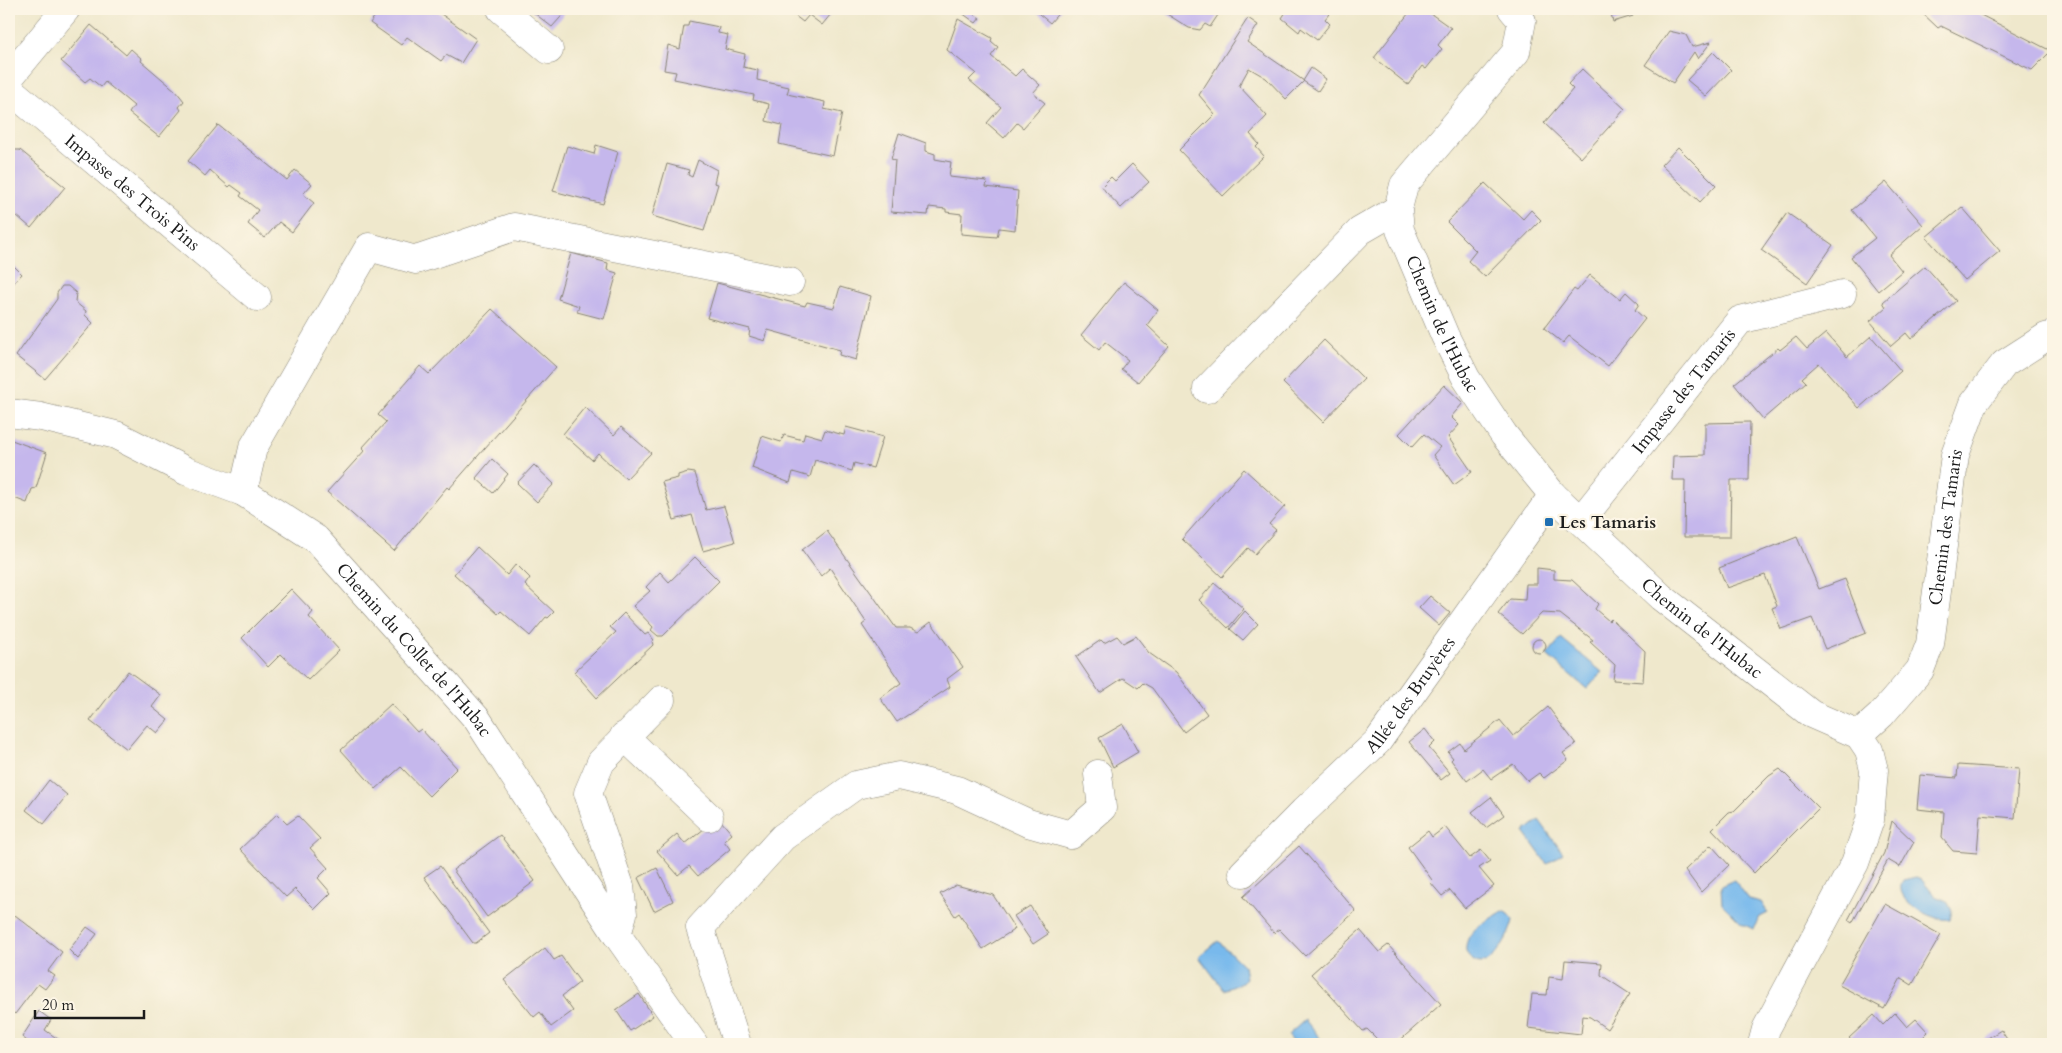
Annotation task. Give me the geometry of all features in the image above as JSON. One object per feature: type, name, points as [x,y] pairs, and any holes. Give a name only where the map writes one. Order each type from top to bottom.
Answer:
[{"type":"street","points":[[9,78],[66,9]]},
{"type":"street","points":[[501,9],[548,50]]},
{"type":"street","name":"Chemin de l'Hubac","points":[[1512,9],[1522,21],[1516,52],[1404,185],[1398,208],[1400,230],[1445,336],[1466,378],[1504,435],[1553,495],[1661,597],[1811,714],[1858,735]]},
{"type":"street","name":"Impasse des Trois Pins","points":[[9,89],[257,297]]},
{"type":"street","points":[[1207,389],[1360,231],[1398,208]]},
{"type":"street","points":[[243,492],[253,448],[369,247],[416,260],[514,227],[790,282]]},
{"type":"street","name":"Impasse des Tamaris","points":[[1581,520],[1740,320],[1842,294]]},
{"type":"street","name":"Chemin des Tamaris","points":[[1858,735],[1881,714],[1920,670],[1930,644],[1955,455],[1974,404],[2004,364],[2046,337],[2053,335]]},
{"type":"street","name":"Chemin du Collet de l'Hubac","points":[[9,413],[41,417],[116,435],[186,470],[243,492],[316,539],[477,719],[617,935],[694,1044]]},
{"type":"street","name":"Allée des Bruyères","points":[[1243,873],[1304,811],[1378,741],[1553,495]]},
{"type":"street","points":[[617,935],[623,914],[620,886],[588,793],[601,762],[624,736],[661,700]]},
{"type":"street","points":[[1762,1044],[1766,1029],[1855,863],[1870,820],[1874,770],[1869,750],[1858,735]]},
{"type":"street","points":[[624,736],[709,817]]},
{"type":"street","points":[[737,1044],[700,928],[783,836],[856,785],[900,776],[957,790],[1028,823],[1071,835],[1102,808],[1098,774]]},
{"type":"water","points":[[1561,638],[1602,672],[1587,689],[1547,655]]},
{"type":"water","points":[[1539,820],[1563,853],[1547,864],[1524,832]]},
{"type":"water","points":[[1916,877],[1921,879],[1935,896],[1947,901],[1952,911],[1950,919],[1926,914],[1908,902],[1901,888],[1903,880]]},
{"type":"water","points":[[1734,880],[1749,899],[1761,902],[1768,913],[1760,917],[1753,929],[1741,923],[1722,904],[1721,886]]},
{"type":"water","points":[[1503,911],[1513,920],[1504,942],[1499,950],[1487,961],[1480,963],[1474,961],[1466,952],[1466,944],[1472,932]]},
{"type":"water","points":[[1218,941],[1244,966],[1246,978],[1242,983],[1224,990],[1199,957]]},
{"type":"water","points":[[1305,1020],[1325,1044],[1295,1044],[1288,1035]]},
{"type":"building","points":[[372,9],[421,9],[425,12],[428,9],[434,9],[476,39],[461,63],[446,55],[441,61],[407,37],[401,45],[370,23],[377,13]]},
{"type":"building","points":[[529,9],[568,9],[552,27]]},
{"type":"building","points":[[786,9],[835,9],[822,25],[809,15],[803,22]]},
{"type":"building","points":[[966,9],[980,18],[976,23],[962,13]]},
{"type":"building","points":[[1033,9],[1062,9],[1050,23]]},
{"type":"building","points":[[1159,9],[1222,9],[1210,27],[1205,24],[1200,30],[1189,28]]},
{"type":"building","points":[[1288,9],[1333,9],[1325,19],[1330,24],[1317,40],[1301,28],[1299,32],[1282,18]]},
{"type":"building","points":[[1412,9],[1424,9],[1451,28],[1438,45],[1442,49],[1426,69],[1422,66],[1408,85],[1374,58]]},
{"type":"building","points":[[1610,9],[1632,9],[1633,16],[1613,22]]},
{"type":"building","points":[[1918,9],[1969,9],[2051,51],[2032,70],[1941,26],[1938,28]]},
{"type":"building","points":[[1248,18],[1258,25],[1247,42],[1304,81],[1286,99],[1266,78],[1249,68],[1239,86],[1267,116],[1250,134],[1259,144],[1256,147],[1264,156],[1223,196],[1179,150],[1215,114],[1199,95]]},
{"type":"building","points":[[958,19],[992,38],[991,41],[998,47],[991,56],[1015,76],[1022,69],[1040,85],[1033,93],[1045,103],[1023,128],[1017,123],[1004,138],[987,123],[1001,107],[969,80],[976,73],[947,50]]},
{"type":"building","points":[[689,21],[719,27],[718,33],[728,35],[725,49],[745,54],[743,67],[758,70],[757,80],[789,87],[787,94],[825,102],[824,109],[842,113],[833,156],[779,144],[782,125],[766,121],[769,104],[753,100],[754,95],[674,79],[676,72],[664,70],[668,45],[680,49],[684,26],[688,26]]},
{"type":"building","points":[[91,25],[126,55],[131,49],[142,59],[141,61],[176,91],[184,101],[179,107],[181,110],[159,137],[129,113],[134,106],[105,82],[101,87],[90,78],[85,82],[61,61]]},
{"type":"building","points":[[1669,31],[1686,35],[1692,47],[1711,42],[1698,59],[1694,52],[1673,83],[1645,65]]},
{"type":"building","points":[[1713,52],[1731,70],[1706,96],[1687,80]]},
{"type":"building","points":[[1311,68],[1326,79],[1318,91],[1303,81]]},
{"type":"building","points":[[1582,69],[1625,109],[1581,158],[1544,123],[1573,89],[1568,84]]},
{"type":"building","points":[[218,125],[287,180],[295,170],[312,184],[303,194],[314,203],[292,232],[279,222],[265,238],[248,224],[258,210],[240,196],[242,193],[231,185],[229,187],[210,170],[205,176],[188,161]]},
{"type":"building","points":[[899,133],[926,143],[926,151],[935,154],[935,159],[951,162],[949,177],[987,181],[986,187],[1018,191],[1015,230],[999,228],[997,237],[961,234],[962,214],[946,212],[946,209],[929,207],[928,215],[891,212],[895,160],[891,159]]},
{"type":"building","points":[[596,145],[618,152],[603,204],[553,191],[567,146],[594,154]]},
{"type":"building","points":[[1678,147],[1716,185],[1700,202],[1661,165]]},
{"type":"building","points":[[9,150],[20,150],[65,187],[31,228],[9,209]]},
{"type":"building","points":[[698,160],[717,170],[714,183],[718,184],[704,231],[652,216],[667,164],[689,170],[688,175],[692,177]]},
{"type":"building","points":[[1132,164],[1149,182],[1121,208],[1102,186],[1111,177],[1115,181]]},
{"type":"building","points":[[1886,182],[1923,225],[1889,255],[1902,271],[1878,291],[1851,257],[1875,238],[1852,210]]},
{"type":"building","points":[[1485,183],[1523,219],[1531,210],[1541,220],[1485,277],[1468,261],[1476,251],[1447,222]]},
{"type":"building","points":[[1962,207],[2000,251],[1965,280],[1926,237]]},
{"type":"building","points":[[1787,213],[1833,245],[1807,283],[1761,250]]},
{"type":"building","points":[[571,253],[608,263],[607,270],[617,273],[604,319],[577,312],[579,306],[558,299]]},
{"type":"building","points":[[9,261],[22,274],[9,288]]},
{"type":"building","points":[[1925,266],[1956,301],[1911,339],[1906,333],[1891,346],[1870,321],[1886,307],[1883,302]]},
{"type":"building","points":[[1590,275],[1620,299],[1626,292],[1639,304],[1635,310],[1645,319],[1608,366],[1569,336],[1563,343],[1544,328],[1574,289],[1577,291]]},
{"type":"building","points":[[1124,282],[1158,310],[1147,325],[1169,346],[1138,382],[1121,369],[1128,360],[1105,342],[1099,350],[1081,335]]},
{"type":"building","points":[[717,283],[805,306],[807,302],[834,308],[840,287],[871,296],[856,360],[839,355],[840,350],[768,330],[765,341],[749,336],[750,329],[707,318]]},
{"type":"building","points":[[62,286],[68,286],[76,293],[75,302],[86,311],[85,315],[93,323],[45,379],[16,356],[57,299],[57,293]]},
{"type":"building","points":[[492,309],[556,367],[449,489],[447,487],[394,551],[327,492],[365,450],[362,448],[386,422],[378,415],[420,366],[429,374]]},
{"type":"building","points":[[1826,333],[1847,357],[1871,336],[1901,371],[1859,408],[1819,363],[1802,378],[1806,382],[1763,419],[1734,384],[1778,348],[1780,350],[1796,337],[1807,349]]},
{"type":"building","points":[[1324,340],[1364,379],[1323,422],[1283,383]]},
{"type":"building","points":[[1444,385],[1463,403],[1451,417],[1459,425],[1448,437],[1472,472],[1454,485],[1433,455],[1440,447],[1424,434],[1412,447],[1399,434]]},
{"type":"building","points":[[585,407],[614,435],[621,427],[651,453],[626,479],[598,453],[592,460],[563,434]]},
{"type":"building","points":[[1750,422],[1749,480],[1731,480],[1730,537],[1684,537],[1685,480],[1672,480],[1673,456],[1705,455],[1705,423]]},
{"type":"building","points":[[846,427],[883,437],[873,468],[854,463],[852,471],[815,460],[810,477],[793,472],[790,483],[752,468],[762,436],[781,442],[784,435],[803,440],[805,433],[822,438],[825,430],[844,435]]},
{"type":"building","points":[[9,439],[47,453],[36,488],[32,489],[27,503],[9,496]]},
{"type":"building","points":[[492,459],[508,474],[493,493],[476,478]]},
{"type":"building","points":[[534,465],[554,484],[537,502],[517,483]]},
{"type":"building","points":[[1244,469],[1285,506],[1269,524],[1276,530],[1255,554],[1248,548],[1222,577],[1182,539]]},
{"type":"building","points":[[688,472],[695,473],[706,510],[724,506],[735,542],[703,551],[692,515],[674,520],[662,482],[678,478],[678,475]]},
{"type":"building","points":[[827,531],[896,628],[910,628],[918,632],[931,622],[963,667],[947,679],[950,687],[897,722],[880,698],[901,683],[862,625],[866,622],[830,568],[821,576],[802,550]]},
{"type":"building","points":[[1797,537],[1819,589],[1845,579],[1866,633],[1825,649],[1812,618],[1781,629],[1772,608],[1777,606],[1765,575],[1727,588],[1719,568]]},
{"type":"building","points":[[477,547],[507,575],[516,564],[530,578],[525,585],[554,612],[548,618],[546,617],[530,636],[501,611],[498,614],[454,574]]},
{"type":"building","points":[[695,557],[719,581],[663,636],[658,636],[651,630],[653,627],[633,606],[650,591],[646,587],[660,572],[669,582]]},
{"type":"building","points":[[1537,568],[1554,570],[1554,579],[1572,580],[1598,604],[1595,609],[1609,621],[1611,619],[1645,651],[1643,682],[1613,680],[1615,665],[1590,642],[1593,640],[1560,614],[1542,613],[1522,634],[1498,614],[1510,599],[1525,600],[1526,584],[1537,584]]},
{"type":"building","points":[[1214,583],[1244,609],[1228,628],[1199,600]]},
{"type":"building","points":[[291,589],[313,612],[309,617],[339,650],[308,680],[281,654],[268,667],[242,638]]},
{"type":"building","points":[[1430,596],[1450,613],[1439,626],[1419,608]]},
{"type":"building","points":[[1245,611],[1258,624],[1243,640],[1230,629]]},
{"type":"building","points":[[624,613],[645,635],[648,633],[654,640],[652,641],[653,645],[597,698],[574,672],[616,632],[610,627]]},
{"type":"building","points":[[1117,636],[1123,643],[1136,636],[1149,653],[1176,672],[1207,714],[1184,732],[1152,688],[1143,683],[1138,688],[1123,678],[1100,693],[1076,657],[1101,640],[1104,643]]},
{"type":"building","points":[[1536,639],[1542,639],[1546,646],[1542,653],[1536,653],[1532,649],[1532,643]]},
{"type":"building","points":[[128,671],[161,695],[152,707],[168,720],[157,733],[147,725],[127,749],[90,721]]},
{"type":"building","points":[[391,704],[417,732],[421,729],[457,768],[429,796],[401,767],[376,789],[341,750]]},
{"type":"building","points":[[1548,707],[1576,744],[1563,753],[1568,760],[1544,778],[1539,773],[1528,781],[1513,764],[1491,779],[1483,769],[1467,781],[1451,760],[1453,758],[1448,752],[1460,743],[1464,749],[1500,720],[1513,736]]},
{"type":"building","points":[[1123,724],[1138,752],[1113,767],[1099,738]]},
{"type":"building","points":[[1425,729],[1435,742],[1429,748],[1450,773],[1441,780],[1409,742]]},
{"type":"building","points":[[1958,765],[2019,769],[2015,818],[1980,815],[1977,853],[1953,851],[1942,838],[1944,812],[1917,809],[1920,775],[1957,778]]},
{"type":"building","points":[[1780,769],[1819,808],[1754,873],[1712,829],[1729,812],[1734,811],[1769,776]]},
{"type":"building","points":[[49,780],[67,795],[44,824],[26,810]]},
{"type":"building","points":[[1491,797],[1504,815],[1486,828],[1472,812]]},
{"type":"building","points":[[277,814],[287,824],[298,816],[320,839],[310,848],[328,868],[318,878],[331,893],[315,909],[295,889],[286,897],[240,849]]},
{"type":"building","points":[[721,821],[732,834],[724,841],[730,849],[698,876],[689,866],[678,875],[657,851],[677,834],[685,844],[709,825]]},
{"type":"building","points":[[1892,821],[1914,842],[1900,867],[1888,860],[1852,923],[1848,920],[1884,853]]},
{"type":"building","points":[[1445,827],[1470,858],[1481,850],[1490,861],[1479,868],[1494,886],[1465,908],[1450,890],[1442,896],[1430,882],[1432,880],[1408,847],[1428,831],[1432,837]]},
{"type":"building","points":[[500,835],[535,881],[487,917],[453,870]]},
{"type":"building","points":[[1711,845],[1729,865],[1701,892],[1685,870]]},
{"type":"building","points":[[1299,846],[1356,911],[1305,956],[1279,929],[1274,933],[1243,897]]},
{"type":"building","points":[[440,866],[489,933],[476,943],[473,943],[424,877]]},
{"type":"building","points":[[657,868],[673,901],[654,911],[638,878]]},
{"type":"building","points":[[956,885],[993,895],[1015,929],[983,949],[959,913],[955,916],[940,894]]},
{"type":"building","points":[[1885,904],[1941,935],[1912,985],[1901,978],[1884,1009],[1839,985]]},
{"type":"building","points":[[1030,906],[1048,934],[1033,944],[1014,916]]},
{"type":"building","points":[[15,915],[62,952],[48,971],[55,976],[45,989],[38,984],[15,1014],[9,1009],[9,923]]},
{"type":"building","points":[[87,927],[97,934],[78,959],[69,950]]},
{"type":"building","points":[[1360,930],[1379,952],[1388,945],[1441,1004],[1396,1044],[1382,1044],[1367,1029],[1363,1031],[1311,974]]},
{"type":"building","points":[[545,948],[554,960],[561,956],[580,982],[562,996],[573,1011],[551,1027],[540,1012],[534,1017],[504,980]]},
{"type":"building","points":[[1565,960],[1602,963],[1601,975],[1630,994],[1607,1029],[1590,1017],[1583,1016],[1581,1034],[1528,1028],[1532,994],[1547,995],[1549,977],[1563,979]]},
{"type":"building","points":[[639,994],[653,1016],[630,1031],[616,1010]]},
{"type":"building","points":[[39,1011],[51,1020],[45,1030],[65,1044],[31,1044],[22,1037]]},
{"type":"building","points":[[1895,1013],[1907,1027],[1916,1019],[1928,1032],[1916,1044],[1855,1044],[1849,1038],[1874,1015],[1883,1025]]},
{"type":"building","points":[[2001,1030],[2010,1044],[1978,1044]]},
{"type":"place","name":"Les Tamaris","points":[[1549,522]]}]
